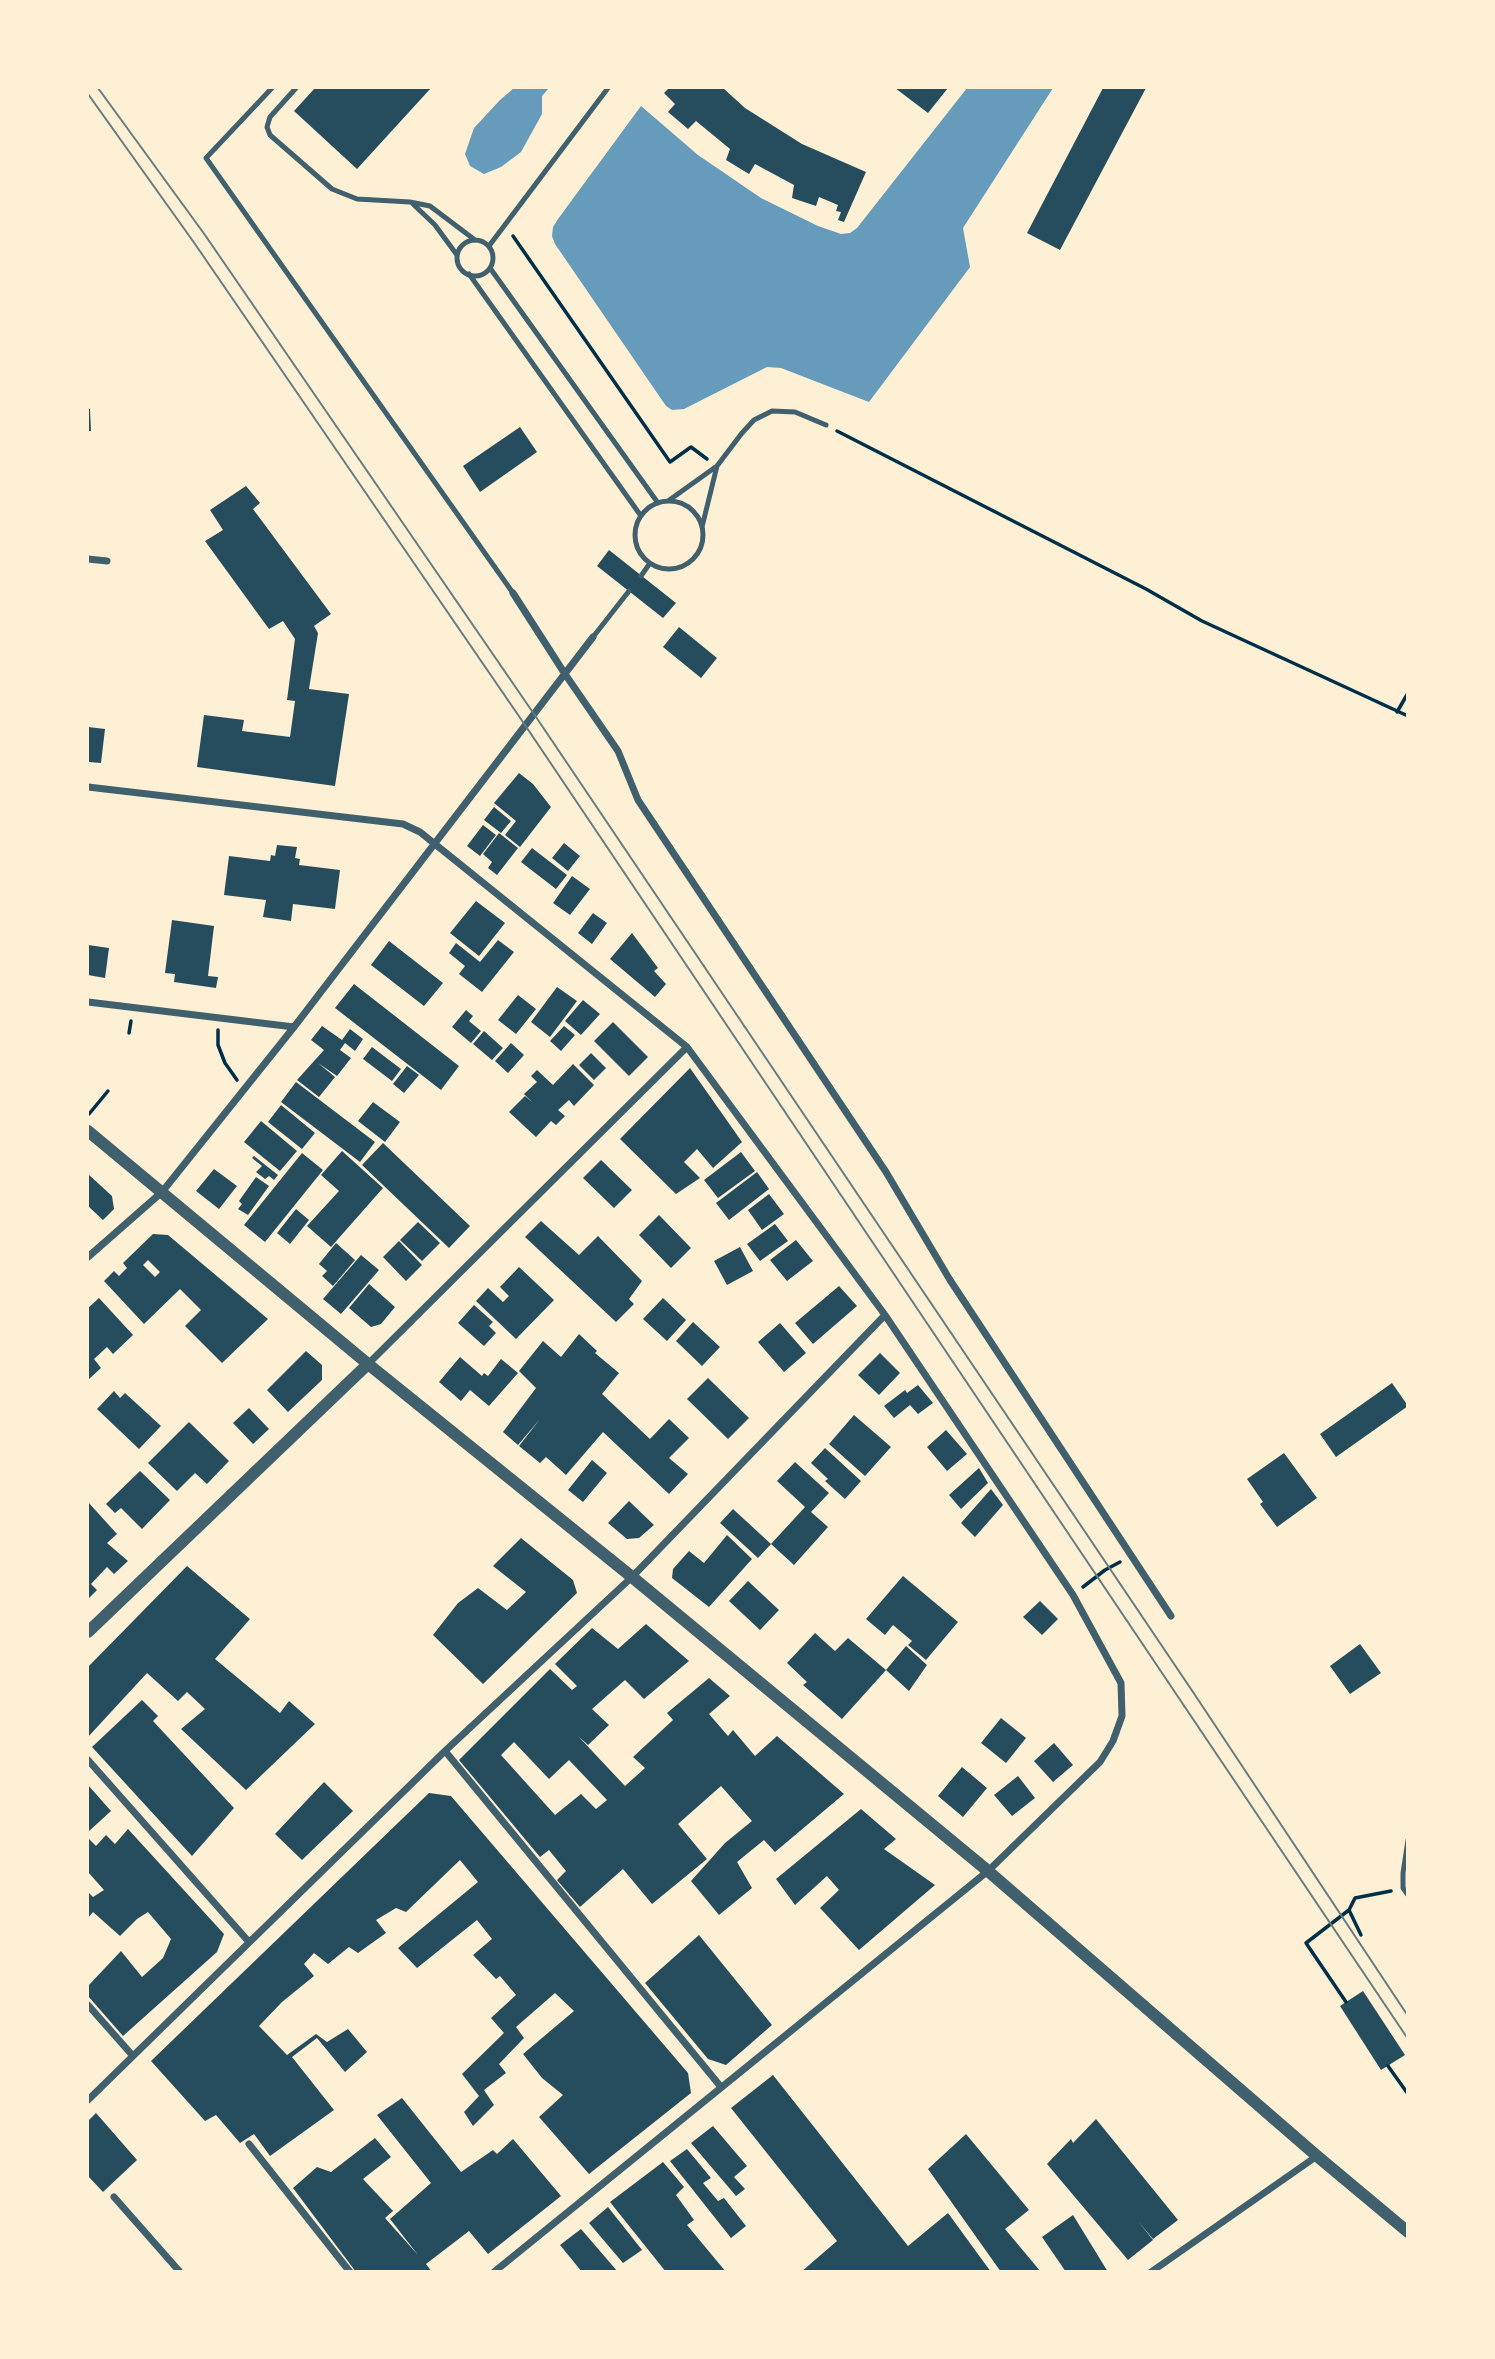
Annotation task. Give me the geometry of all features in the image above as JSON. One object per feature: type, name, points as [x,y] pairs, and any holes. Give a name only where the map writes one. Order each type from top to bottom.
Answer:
[{"type":"street","points":[[88,559],[107,562]]},
{"type":"street","points":[[513,593],[618,751],[638,800],[886,1172],[950,1280],[1171,1616]]},
{"type":"street","points":[[88,1257],[162,1192],[294,1027],[593,637]]},
{"type":"street","points":[[88,788],[403,824],[436,844],[687,1047],[885,1315],[1073,1595],[1121,1683],[1122,1716],[1113,1741],[1100,1762],[988,1871],[494,2272]]},
{"type":"street","points":[[88,1002],[294,1027]]},
{"type":"street","points":[[88,1632],[368,1364],[687,1047]]},
{"type":"street","points":[[88,1131],[368,1364],[632,1577],[988,1871],[1408,2232]]},
{"type":"street","points":[[88,2100],[445,1751],[632,1577],[885,1315]]},
{"type":"street","points":[[445,1751],[721,2087]]},
{"type":"street","points":[[88,1760],[250,1942]]},
{"type":"street","points":[[88,2005],[133,2056]]},
{"type":"street","points":[[248,2144],[350,2272]]},
{"type":"street","points":[[1151,2272],[1317,2156]]},
{"type":"street","points":[[114,2197],[180,2272]]},
{"type":"lane","points":[[272,88],[206,158],[513,593]]},
{"type":"lane","points":[[296,88],[270,117],[267,127],[270,135],[332,189],[357,199],[430,206],[475,240],[489,246],[493,257],[490,268],[480,275],[469,274]]},
{"type":"lane","points":[[489,246],[608,88]]},
{"type":"lane","points":[[410,202],[435,225],[457,255],[460,267],[469,274],[641,516]]},
{"type":"lane","points":[[457,255],[463,245],[475,240]]},
{"type":"lane","points":[[490,268],[658,503]]},
{"type":"lane","points":[[717,466],[702,527],[700,550],[684,566],[672,569],[650,564],[637,546],[635,536],[641,516],[658,503],[668,501],[717,466],[754,420],[772,411],[795,412],[826,425]]},
{"type":"lane","points":[[668,501],[689,508],[702,527]]},
{"type":"lane","points":[[641,576],[650,564]]},
{"type":"lane","points":[[593,637],[629,591]]},
{"type":"lane","points":[[1408,1840],[1403,1888],[1408,1895]]},
{"type":"path","points":[[506,226],[670,462],[691,447],[717,466]]},
{"type":"path","points":[[826,425],[1146,589],[1202,621],[1408,716]]},
{"type":"path","points":[[1397,712],[1408,693]]},
{"type":"path","points":[[217,1017],[218,1045],[225,1063],[244,1090]]},
{"type":"path","points":[[88,1117],[108,1091]]},
{"type":"path","points":[[1073,1595],[1105,1570],[1131,1557]]},
{"type":"path","points":[[1346,2002],[1306,1943],[1349,1910],[1355,1898],[1403,1888]]},
{"type":"path","points":[[1349,1910],[1362,1935]]},
{"type":"path","points":[[1388,2066],[1408,2094]]},
{"type":"water","points":[[514,88],[549,88],[542,96],[542,114],[521,152],[501,167],[484,174],[470,166],[465,154],[474,128]]},
{"type":"water","points":[[967,88],[1053,88],[963,228],[970,267],[869,402],[781,368],[767,367],[684,409],[672,410],[666,406],[552,236],[558,219],[641,106],[698,155],[761,198],[818,226],[841,234],[850,233],[857,228]]},
{"type":"building","points":[[315,88],[431,88],[357,169],[294,111]]},
{"type":"building","points":[[669,88],[723,88],[745,108],[802,144],[866,172],[844,222],[838,220],[841,212],[836,211],[838,205],[819,197],[816,206],[792,198],[794,185],[755,164],[749,174],[726,160],[730,149],[696,121],[688,129],[668,112],[675,104],[664,93]]},
{"type":"building","points":[[895,88],[948,88],[928,113]]},
{"type":"building","points":[[1103,88],[1146,88],[1060,250],[1027,233]]},
{"type":"building","points":[[90,409],[91,431],[88,431]]},
{"type":"building","points":[[520,427],[537,452],[480,492],[463,466]]},
{"type":"building","points":[[246,486],[260,503],[253,509],[331,614],[314,626],[318,633],[309,689],[349,694],[335,786],[197,767],[204,715],[244,720],[242,731],[290,737],[295,701],[287,700],[295,639],[283,621],[269,629],[205,541],[223,530],[210,510]]},
{"type":"building","points":[[609,550],[676,603],[663,618],[597,566]]},
{"type":"building","points":[[679,627],[717,658],[701,678],[663,647]]},
{"type":"building","points":[[88,727],[105,729],[101,763],[89,762]]},
{"type":"building","points":[[519,773],[533,784],[551,807],[520,847],[505,835],[516,821],[494,803]]},
{"type":"building","points":[[494,807],[511,821],[501,833],[484,820]]},
{"type":"building","points":[[483,825],[496,835],[480,856],[467,846]]},
{"type":"building","points":[[499,833],[518,848],[497,875],[488,868],[492,862],[483,854]]},
{"type":"building","points":[[564,843],[580,856],[568,871],[552,858]]},
{"type":"building","points":[[277,845],[297,847],[295,858],[300,859],[299,865],[340,870],[335,909],[293,904],[291,921],[263,917],[266,900],[224,895],[229,856],[270,861],[271,855],[275,856]]},
{"type":"building","points":[[532,848],[567,875],[556,889],[521,862]]},
{"type":"building","points":[[572,876],[590,889],[570,915],[553,903]]},
{"type":"building","points":[[476,901],[505,923],[479,956],[450,933]]},
{"type":"building","points":[[593,913],[607,923],[592,944],[578,933]]},
{"type":"building","points":[[172,920],[214,926],[208,976],[218,977],[216,988],[174,982],[175,974],[165,973]]},
{"type":"building","points":[[632,933],[658,968],[654,971],[666,984],[655,997],[610,959]]},
{"type":"building","points":[[498,940],[514,952],[482,992],[459,974],[465,966],[449,953],[456,943],[480,962]]},
{"type":"building","points":[[389,941],[443,983],[424,1006],[371,965]]},
{"type":"building","points":[[88,945],[109,948],[105,978],[88,975]]},
{"type":"building","points":[[354,984],[459,1066],[441,1090],[335,1008]]},
{"type":"building","points":[[557,987],[577,1001],[550,1037],[531,1022]]},
{"type":"building","points":[[518,995],[536,1009],[516,1034],[498,1020]]},
{"type":"building","points":[[583,1000],[600,1014],[581,1035],[565,1021]]},
{"type":"building","points":[[466,1010],[473,1016],[469,1021],[481,1031],[471,1043],[452,1027]]},
{"type":"building","points":[[613,1022],[648,1057],[629,1076],[594,1041]]},
{"type":"building","points":[[322,1026],[342,1040],[350,1029],[363,1039],[355,1051],[345,1043],[340,1050],[351,1058],[337,1076],[318,1063],[335,1077],[319,1097],[297,1080],[324,1050],[311,1040]]},
{"type":"building","points":[[564,1026],[575,1035],[561,1051],[550,1041]]},
{"type":"building","points":[[484,1031],[503,1048],[492,1060],[473,1044]]},
{"type":"building","points":[[511,1043],[524,1055],[508,1073],[495,1061]]},
{"type":"building","points":[[372,1047],[401,1069],[392,1081],[363,1059]]},
{"type":"building","points":[[591,1053],[606,1068],[594,1080],[579,1065]]},
{"type":"building","points":[[573,1064],[594,1085],[574,1106],[569,1100],[558,1110],[565,1116],[556,1125],[551,1121],[536,1137],[509,1112],[525,1096],[533,1103],[524,1094],[537,1082],[531,1076],[537,1070],[553,1085]]},
{"type":"building","points":[[407,1066],[419,1075],[404,1093],[393,1084]]},
{"type":"building","points":[[690,1068],[742,1142],[713,1168],[697,1149],[684,1162],[700,1178],[676,1194],[620,1139]]},
{"type":"building","points":[[296,1082],[375,1142],[360,1162],[281,1102]]},
{"type":"building","points":[[373,1102],[400,1122],[385,1142],[358,1121]]},
{"type":"building","points":[[281,1105],[315,1133],[302,1149],[268,1122]]},
{"type":"building","points":[[261,1121],[297,1151],[280,1171],[244,1142]]},
{"type":"building","points":[[383,1143],[470,1226],[449,1248],[362,1165]]},
{"type":"building","points":[[342,1151],[383,1188],[331,1247],[307,1226],[339,1191],[321,1175]]},
{"type":"building","points":[[741,1152],[755,1171],[718,1198],[704,1180]]},
{"type":"building","points":[[302,1153],[323,1170],[265,1242],[244,1225]]},
{"type":"building","points":[[254,1156],[278,1175],[274,1180],[269,1176],[265,1179],[256,1172],[262,1166],[252,1158]]},
{"type":"building","points":[[601,1160],[632,1190],[614,1208],[583,1178]]},
{"type":"building","points":[[214,1169],[237,1186],[219,1209],[196,1191]]},
{"type":"building","points":[[757,1172],[769,1189],[729,1220],[716,1203]]},
{"type":"building","points":[[88,1174],[112,1196],[114,1209],[103,1220],[88,1206]]},
{"type":"building","points":[[256,1177],[269,1186],[248,1215],[238,1209],[242,1204],[239,1201]]},
{"type":"building","points":[[769,1194],[784,1214],[762,1230],[748,1210]]},
{"type":"building","points":[[296,1209],[309,1220],[290,1244],[277,1233]]},
{"type":"building","points":[[659,1215],[691,1248],[671,1268],[639,1235]]},
{"type":"building","points":[[541,1221],[579,1255],[598,1236],[642,1281],[629,1299],[634,1304],[616,1322],[525,1237]]},
{"type":"building","points":[[418,1222],[440,1243],[422,1261],[400,1240]]},
{"type":"building","points":[[775,1224],[788,1241],[760,1261],[747,1244]]},
{"type":"building","points":[[153,1234],[168,1235],[268,1319],[222,1363],[185,1326],[201,1310],[180,1289],[144,1324],[104,1281],[114,1271],[119,1276],[127,1268],[123,1263]],"holes":[[[148,1260],[160,1272],[155,1277],[143,1265]]]},
{"type":"building","points":[[796,1240],[813,1261],[787,1281],[770,1260]]},
{"type":"building","points":[[399,1241],[422,1265],[406,1281],[383,1257]]},
{"type":"building","points":[[336,1243],[355,1260],[333,1286],[322,1276],[327,1271],[319,1264]]},
{"type":"building","points":[[740,1247],[753,1271],[727,1285],[714,1261]]},
{"type":"building","points":[[361,1255],[379,1270],[341,1314],[323,1299]]},
{"type":"building","points":[[519,1267],[554,1300],[516,1339],[476,1301],[488,1288],[503,1302],[509,1296],[500,1287]]},
{"type":"building","points":[[369,1284],[395,1307],[381,1324],[371,1327],[349,1308]]},
{"type":"building","points":[[839,1286],[857,1306],[813,1344],[795,1323]]},
{"type":"building","points":[[99,1298],[133,1335],[113,1354],[107,1347],[94,1359],[101,1368],[88,1380],[88,1308]]},
{"type":"building","points":[[663,1298],[686,1320],[667,1341],[643,1319]]},
{"type":"building","points":[[474,1305],[493,1322],[489,1326],[496,1333],[484,1346],[458,1323]]},
{"type":"building","points":[[693,1322],[720,1347],[702,1366],[676,1341]]},
{"type":"building","points":[[780,1323],[806,1353],[784,1372],[758,1342]]},
{"type":"building","points":[[579,1334],[597,1351],[595,1353],[619,1373],[602,1394],[650,1439],[669,1419],[689,1438],[669,1458],[688,1474],[669,1494],[603,1432],[566,1475],[546,1457],[540,1463],[519,1446],[540,1419],[518,1445],[503,1432],[536,1388],[519,1371],[543,1341],[561,1357]]},
{"type":"building","points":[[306,1351],[322,1365],[322,1380],[288,1412],[267,1390]]},
{"type":"building","points":[[880,1353],[900,1373],[879,1395],[858,1375]]},
{"type":"building","points":[[460,1357],[482,1376],[484,1373],[488,1376],[501,1359],[518,1373],[489,1406],[470,1390],[461,1401],[439,1382]]},
{"type":"building","points":[[708,1378],[749,1418],[728,1439],[687,1399]]},
{"type":"building","points":[[1392,1383],[1408,1406],[1336,1457],[1320,1434]]},
{"type":"building","points":[[918,1385],[933,1403],[918,1414],[910,1405],[894,1418],[884,1406],[905,1390],[907,1393]]},
{"type":"building","points":[[114,1391],[120,1398],[125,1393],[161,1426],[139,1449],[97,1409]]},
{"type":"building","points":[[249,1408],[269,1429],[253,1444],[233,1423]]},
{"type":"building","points":[[854,1415],[891,1447],[865,1476],[829,1444]]},
{"type":"building","points":[[189,1422],[229,1461],[207,1484],[195,1473],[177,1491],[148,1463]]},
{"type":"building","points":[[946,1430],[967,1454],[947,1471],[927,1447]]},
{"type":"building","points":[[825,1448],[861,1481],[845,1499],[825,1481],[828,1479],[811,1463]]},
{"type":"building","points":[[1284,1453],[1317,1498],[1277,1527],[1260,1504],[1263,1502],[1247,1479]]},
{"type":"building","points":[[592,1460],[607,1473],[583,1502],[568,1490]]},
{"type":"building","points":[[795,1462],[829,1493],[811,1512],[828,1527],[794,1565],[771,1544],[805,1507],[777,1481]]},
{"type":"building","points":[[979,1468],[988,1483],[961,1509],[949,1495]]},
{"type":"building","points":[[140,1471],[170,1500],[142,1529],[121,1508],[115,1513],[106,1504]]},
{"type":"building","points":[[991,1489],[1003,1505],[975,1537],[961,1523]]},
{"type":"building","points":[[629,1501],[654,1525],[639,1538],[627,1539],[608,1523]]},
{"type":"building","points":[[88,1502],[117,1534],[107,1543],[128,1561],[114,1574],[107,1567],[91,1584],[97,1590],[88,1599]]},
{"type":"building","points":[[733,1509],[771,1544],[758,1558],[720,1523]]},
{"type":"building","points":[[727,1535],[752,1559],[709,1607],[672,1578],[673,1569],[689,1551],[704,1563]]},
{"type":"building","points":[[521,1538],[573,1580],[577,1593],[483,1684],[433,1635],[458,1603],[478,1588],[507,1610],[526,1592],[493,1566]]},
{"type":"building","points":[[187,1566],[250,1619],[215,1659],[280,1713],[289,1701],[315,1724],[246,1790],[181,1729],[205,1709],[187,1692],[178,1701],[147,1673],[88,1737],[88,1667]]},
{"type":"building","points":[[903,1576],[958,1622],[926,1660],[908,1645],[912,1641],[893,1625],[885,1635],[866,1619]]},
{"type":"building","points":[[748,1581],[779,1610],[760,1630],[729,1601]]},
{"type":"building","points":[[1040,1601],[1058,1619],[1042,1635],[1023,1617]]},
{"type":"building","points":[[646,1624],[689,1661],[644,1699],[625,1680],[592,1709],[609,1725],[588,1745],[578,1736],[625,1786],[645,1768],[633,1757],[673,1720],[667,1713],[709,1678],[730,1696],[709,1714],[728,1736],[733,1730],[755,1756],[777,1736],[844,1794],[775,1852],[764,1840],[737,1862],[752,1888],[719,1915],[691,1881],[725,1843],[752,1821],[721,1786],[678,1824],[707,1859],[652,1904],[623,1869],[580,1907],[557,1880],[566,1871],[549,1850],[540,1857],[459,1760],[550,1669],[572,1690],[577,1686],[555,1664],[592,1628],[618,1649]],"holes":[[[514,1742],[549,1779],[569,1760],[607,1800],[596,1809],[581,1794],[555,1815],[501,1755]]]},
{"type":"building","points":[[815,1633],[835,1651],[848,1638],[886,1670],[842,1719],[803,1685],[807,1682],[787,1663]]},
{"type":"building","points":[[1360,1644],[1381,1673],[1350,1694],[1330,1666]]},
{"type":"building","points":[[906,1646],[927,1665],[909,1691],[886,1670]]},
{"type":"building","points":[[142,1700],[158,1716],[153,1721],[234,1808],[192,1856],[92,1747]]},
{"type":"building","points":[[1001,1718],[1026,1738],[1006,1763],[981,1743]]},
{"type":"building","points":[[1054,1743],[1073,1765],[1053,1782],[1034,1761]]},
{"type":"building","points":[[962,1767],[987,1788],[963,1817],[938,1796]]},
{"type":"building","points":[[1018,1776],[1035,1798],[1012,1816],[994,1795]]},
{"type":"building","points":[[324,1782],[353,1811],[302,1860],[275,1834]]},
{"type":"building","points":[[88,1785],[111,1811],[88,1832]]},
{"type":"building","points":[[429,1793],[451,1796],[688,2073],[691,2093],[589,2174],[539,2117],[563,2095],[542,2078],[523,2054],[574,2011],[555,1993],[516,2027],[524,2038],[499,2064],[506,2073],[484,2090],[494,2105],[473,2126],[464,2112],[479,2096],[462,2074],[504,2033],[491,2018],[516,1995],[500,1976],[496,1979],[473,1955],[492,1939],[477,1920],[417,1968],[398,1948],[478,1882],[460,1860],[406,1912],[396,1908],[376,1920],[386,1933],[358,1953],[349,1947],[328,1964],[314,1953],[304,1964],[314,1976],[282,2002],[259,2026],[287,2055],[316,2034],[327,2042],[348,2029],[367,2052],[345,2072],[317,2038],[292,2057],[334,2110],[270,2156],[254,2134],[240,2143],[216,2115],[205,2121],[151,2061]]},
{"type":"building","points":[[861,1809],[896,1839],[884,1849],[935,1885],[859,1950],[820,1908],[839,1890],[827,1876],[795,1905],[776,1879]]},
{"type":"building","points":[[128,1829],[224,1934],[217,1952],[123,2036],[88,1996],[88,1986],[121,1951],[142,1977],[163,1958],[171,1939],[148,1912],[120,1936],[93,1912],[88,1918],[88,1892],[93,1897],[104,1890],[88,1872],[88,1838],[96,1846],[106,1835],[115,1844]]},
{"type":"building","points":[[699,1935],[772,2025],[726,2065],[708,2059],[645,1983]]},
{"type":"building","points":[[1363,1991],[1405,2055],[1381,2070],[1340,2006]]},
{"type":"building","points":[[773,2075],[908,2246],[948,2213],[991,2272],[801,2272],[837,2241],[731,2108]]},
{"type":"building","points":[[402,2098],[461,2172],[493,2150],[497,2154],[513,2139],[561,2196],[488,2254],[469,2231],[426,2264],[432,2272],[356,2272],[293,2188],[317,2167],[331,2172],[375,2138],[391,2157],[363,2179],[393,2211],[385,2218],[418,2255],[390,2219],[431,2183],[377,2115]]},
{"type":"building","points":[[96,2113],[137,2160],[103,2192],[88,2176],[88,2121]]},
{"type":"building","points":[[1096,2119],[1178,2220],[1153,2239],[1138,2221],[1153,2240],[1128,2260],[1047,2164],[1071,2139],[1073,2143]]},
{"type":"building","points":[[713,2126],[747,2166],[734,2177],[745,2189],[736,2196],[691,2143]]},
{"type":"building","points":[[966,2134],[1029,2210],[1005,2229],[1041,2272],[1001,2272],[928,2169]]},
{"type":"building","points":[[687,2149],[711,2178],[703,2183],[718,2201],[724,2198],[746,2226],[731,2238],[670,2161]]},
{"type":"building","points":[[663,2162],[684,2187],[676,2195],[694,2220],[687,2225],[726,2272],[666,2272],[610,2202]]},
{"type":"building","points":[[608,2207],[642,2250],[623,2263],[589,2223]]},
{"type":"building","points":[[1073,2215],[1108,2272],[1066,2272],[1042,2237]]},
{"type":"building","points":[[581,2229],[618,2272],[582,2272],[560,2245]]},
{"type":"tram line","points":[[98,88],[205,235],[534,714],[1408,2016]]},
{"type":"tram line","points":[[88,94],[195,244],[525,725],[1408,2039]]}]
